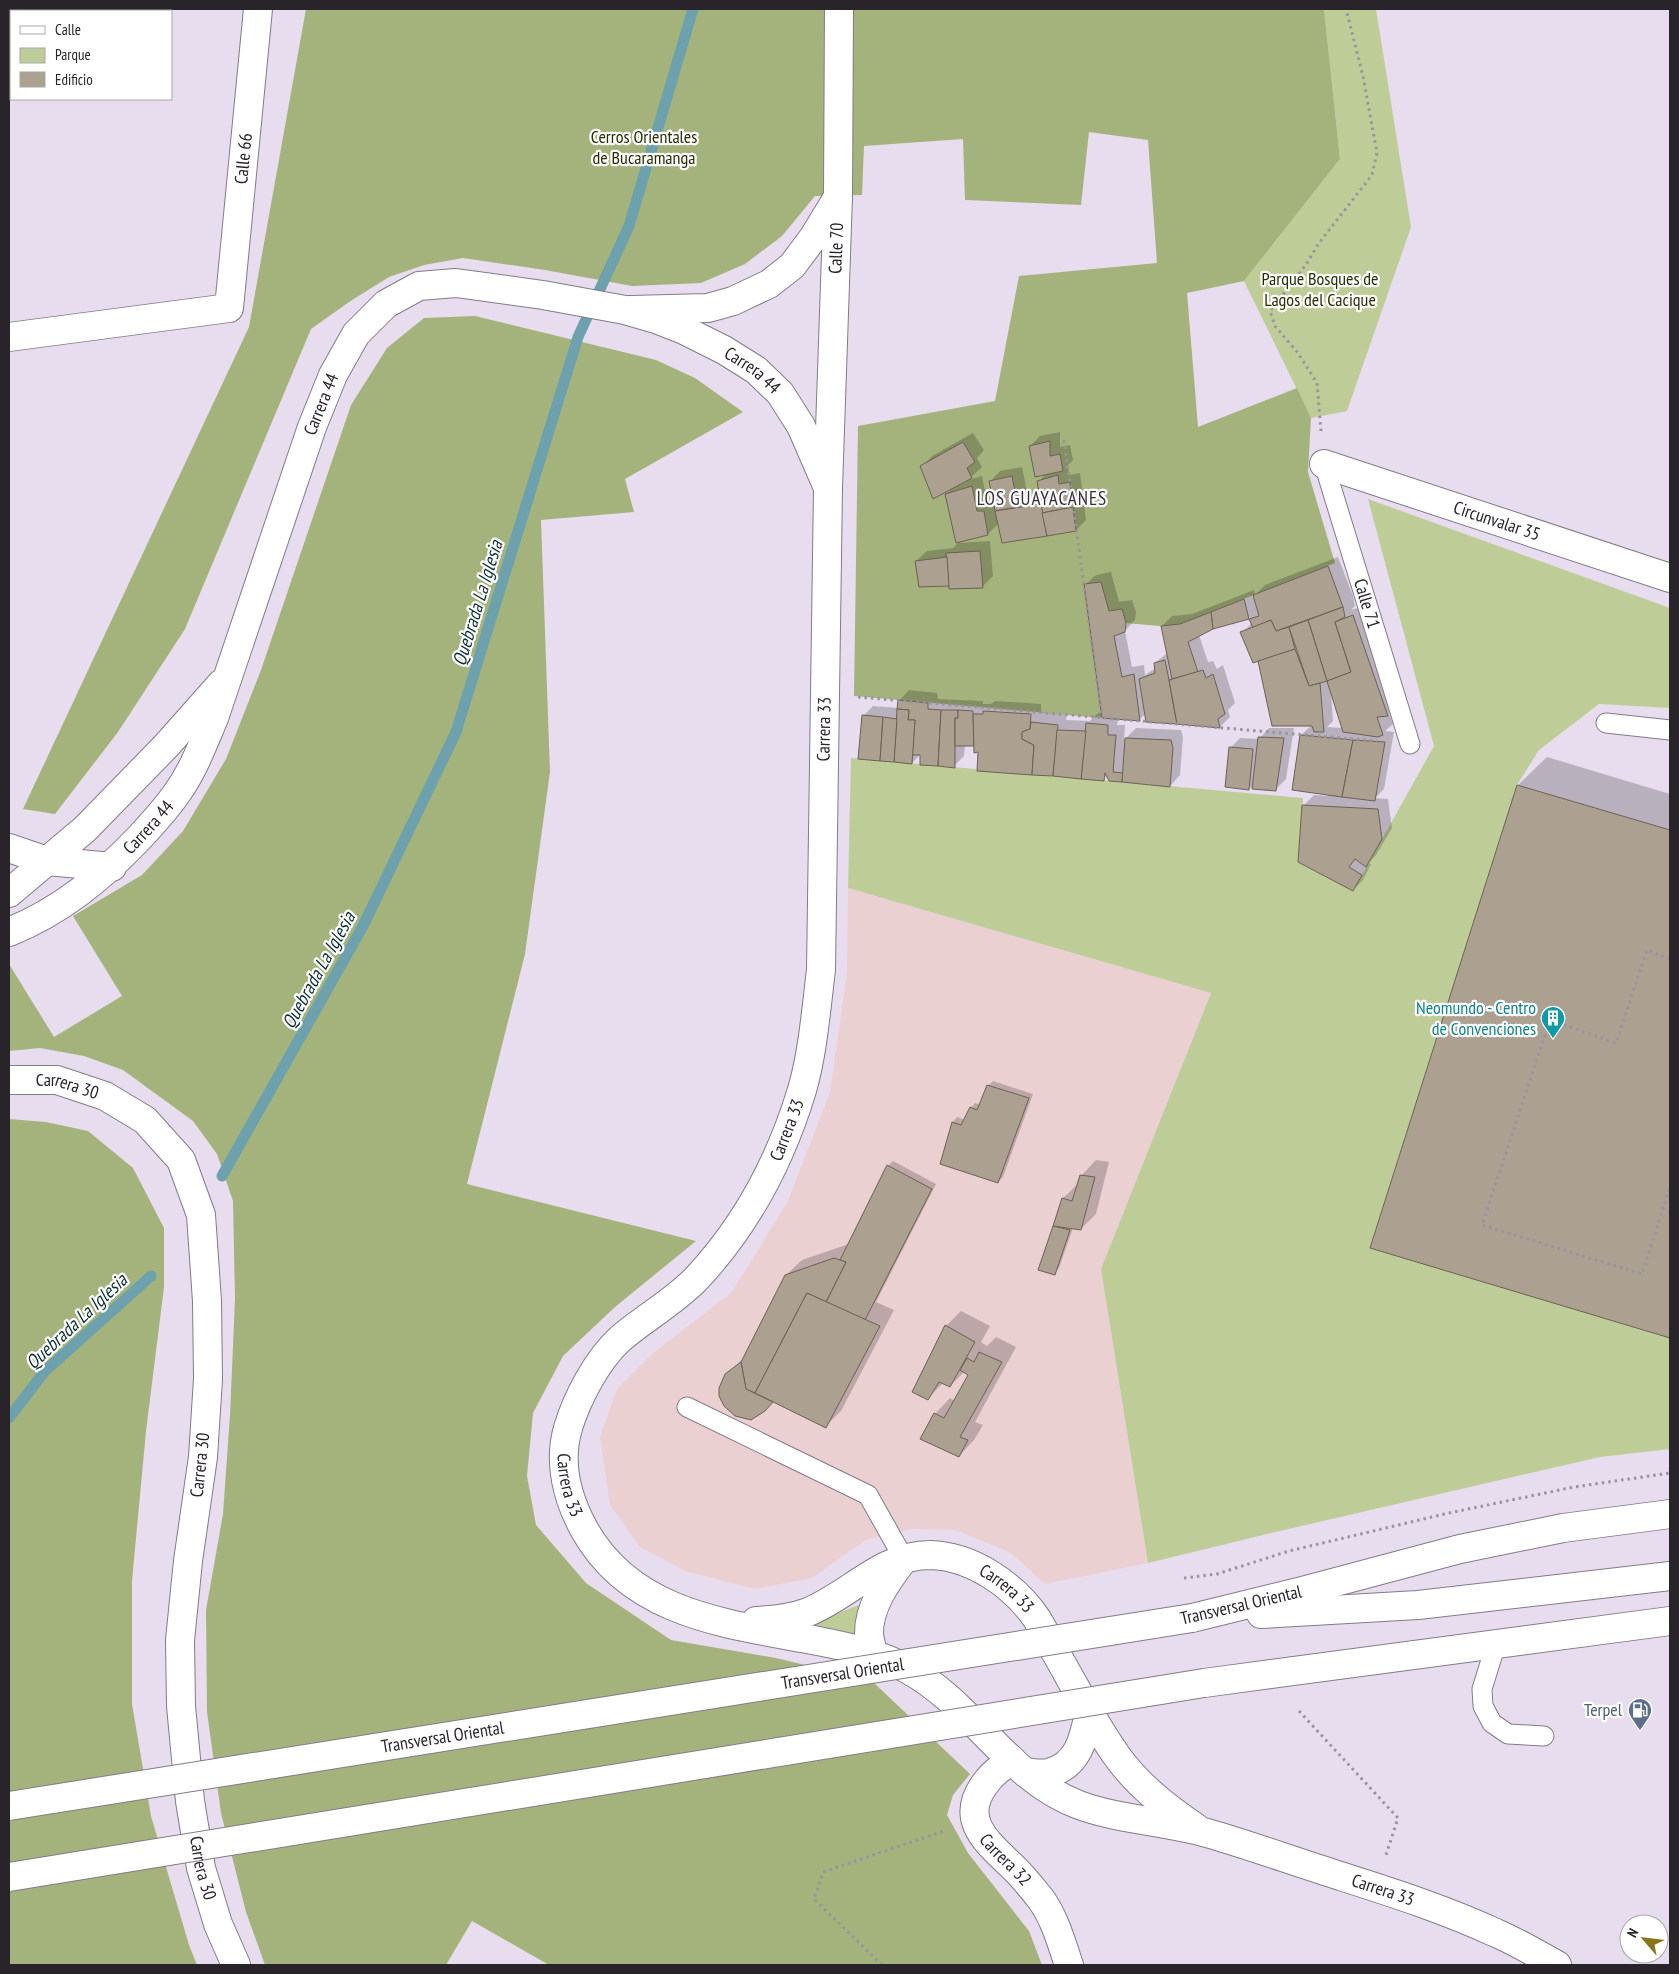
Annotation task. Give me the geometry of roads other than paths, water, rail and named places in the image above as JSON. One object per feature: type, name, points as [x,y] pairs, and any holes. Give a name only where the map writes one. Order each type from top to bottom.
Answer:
[{"type":"main road","name":"Calle 66","points":[[9,337],[229,308],[258,9]]},
{"type":"main road","name":"Calle 70","points":[[828,488],[838,196],[839,9]]},
{"type":"main road","points":[[624,310],[708,308],[733,301],[769,284],[792,266],[813,238],[838,196]]},
{"type":"main road","name":"Carrera 44","points":[[9,932],[68,902],[112,867],[159,817],[177,793],[197,757],[214,718],[312,427],[333,375],[356,334],[386,304],[419,286],[456,282],[543,295],[624,310],[656,319],[684,330],[724,350],[756,370],[780,393],[801,426],[828,488]]},
{"type":"main road","name":"Circunvalar 35","points":[[1324,464],[1670,578]]},
{"type":"main road","name":"Carrera 33","points":[[828,488],[821,970],[814,1027],[803,1088],[776,1160],[750,1208],[723,1246],[694,1281],[618,1341],[586,1383],[567,1431],[563,1474],[577,1517],[593,1546],[618,1574],[649,1595],[681,1611],[714,1621],[852,1648],[908,1669],[928,1682],[951,1701],[1018,1766],[1060,1796],[1080,1805],[1123,1817],[1202,1832],[1441,1909],[1499,1934],[1557,1965]]},
{"type":"main road","name":"Carrera 44","points":[[9,893],[85,829],[129,785],[230,673]]},
{"type":"main road","points":[[9,848],[47,861],[112,867]]},
{"type":"main road","name":"Carrera 30","points":[[9,1080],[57,1080],[105,1096],[145,1120],[181,1160],[201,1216],[207,1301],[208,1380],[203,1457],[188,1561],[180,1640],[182,1706],[190,1801],[201,1868],[218,1924],[236,1965]]},
{"type":"main road","name":"Transversal Oriental","points":[[9,1806],[1192,1618],[1460,1549],[1563,1528],[1670,1514]]},
{"type":"main road","name":"Carrera 33","points":[[714,1621],[776,1620],[808,1612],[879,1569],[904,1559],[929,1555],[953,1557],[988,1573],[1013,1593],[1036,1618],[1089,1713],[1114,1752],[1134,1777],[1165,1806],[1202,1832]]},
{"type":"main road","points":[[873,1655],[869,1634],[874,1609],[886,1583],[904,1559]]},
{"type":"main road","points":[[1192,1618],[1418,1605],[1670,1576]]},
{"type":"main road","points":[[9,1877],[1204,1683],[1670,1620]]},
{"type":"main road","points":[[1597,1630],[1670,1635]]},
{"type":"main road","points":[[1018,1766],[1048,1773],[1064,1767],[1077,1754],[1085,1734],[1089,1713]]},
{"type":"main road","name":"Carrera 32","points":[[1018,1766],[989,1779],[977,1796],[974,1814],[979,1832],[1040,1898],[1051,1915],[1069,1965]]},
{"type":"lane","name":"Calle 71","points":[[1324,464],[1410,744]]},
{"type":"lane","points":[[1606,723],[1670,730]]},
{"type":"lane","points":[[687,1407],[868,1495],[904,1559]]},
{"type":"lane","points":[[1496,1644],[1482,1688],[1483,1706],[1492,1723],[1508,1734],[1544,1736]]},
{"type":"waterway","name":"Quebrada La Iglesia","points":[[222,1176],[363,926],[456,732],[578,337],[629,226],[693,9]]},
{"type":"waterway","name":"Quebrada La Iglesia","points":[[9,1418],[44,1372],[151,1276]]},
{"type":"place","name":"Neomundo - Centro de Convenciones","points":[[1553,1039]]},
{"type":"place","name":"Terpel","points":[[1640,1731]]},
{"type":"district","name":"LOS GUAYACANES","points":[[1042,498]]},
{"type":"park label","name":"Cerros Orientales de Bucaramanga","points":[[644,147]]},
{"type":"park label","name":"Parque Bosques de Lagos del Cacique","points":[[1320,289]]}]
